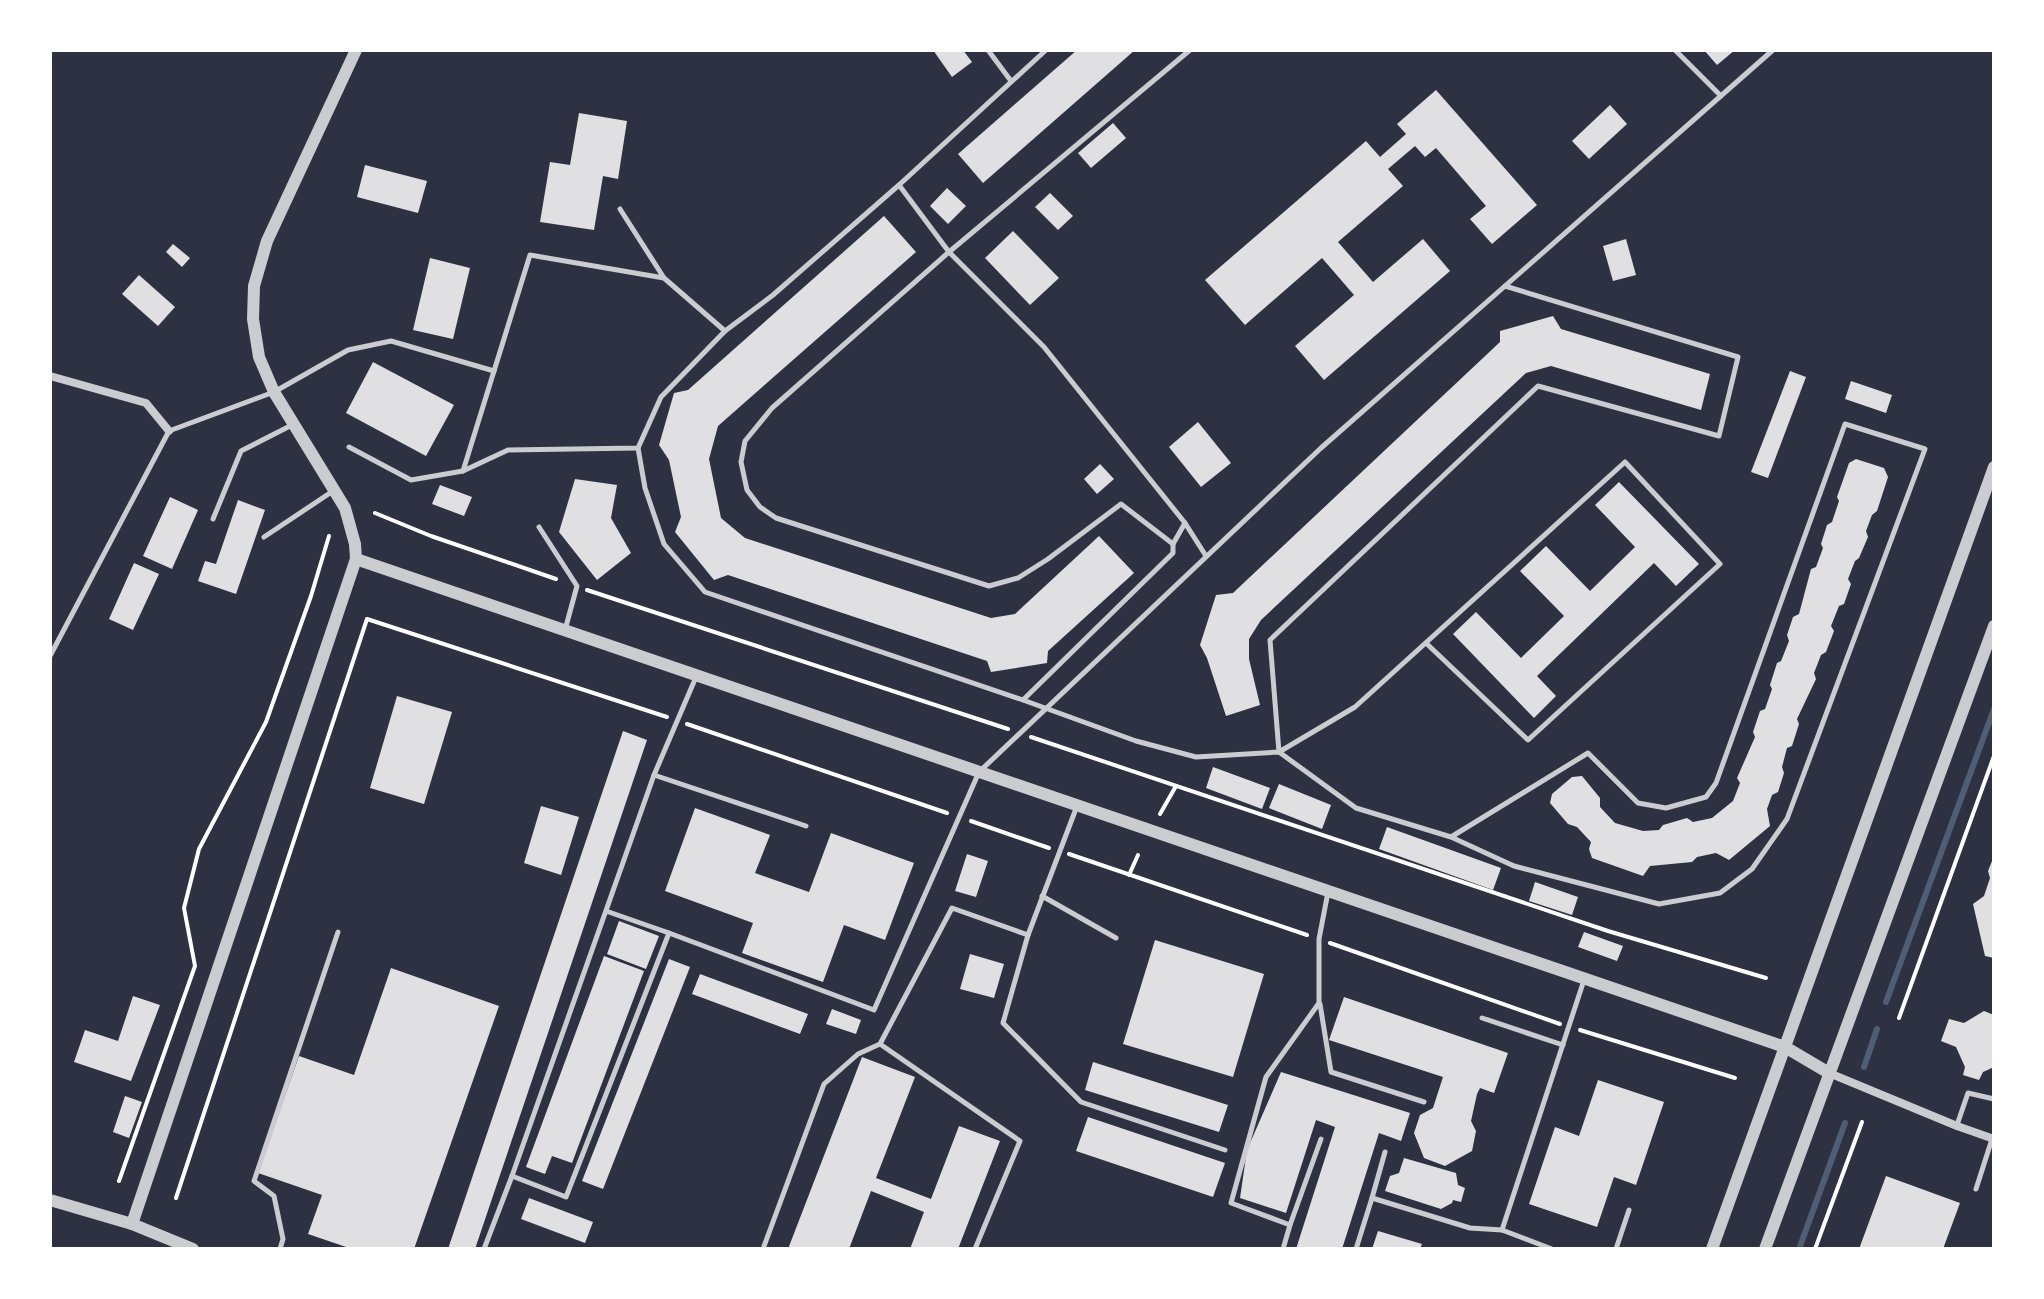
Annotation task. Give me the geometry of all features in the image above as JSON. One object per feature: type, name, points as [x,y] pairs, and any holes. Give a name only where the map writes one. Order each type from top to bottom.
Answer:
[{"type":"street","points":[[132,1224],[356,559],[350,525],[335,489],[274,392],[259,357],[253,319],[254,286],[267,241],[356,50]]},
{"type":"street","points":[[50,376],[146,403],[169,431]]},
{"type":"street","points":[[1712,1249],[1994,467]]},
{"type":"street","points":[[356,559],[1785,1047],[1829,1073],[1993,1138]]},
{"type":"street","points":[[1765,1249],[1994,626]]},
{"type":"street","points":[[50,1200],[132,1224],[193,1249]]},
{"type":"lane","points":[[988,50],[1011,81]]},
{"type":"lane","points":[[1046,50],[899,185],[773,295],[725,331],[661,397],[638,448],[645,488],[664,544],[705,592],[1136,741],[1196,757],[1279,752],[1355,707],[1625,462],[1720,564],[1528,740],[1426,643]]},
{"type":"lane","points":[[1173,544],[1121,504],[1018,578],[989,586],[776,518],[760,507],[747,490],[741,462],[745,441],[772,408],[949,252],[1190,50]]},
{"type":"lane","points":[[1675,50],[1721,96]]},
{"type":"lane","points":[[606,911],[874,1010],[979,772],[1321,448],[1773,50]]},
{"type":"lane","points":[[899,185],[949,252],[1044,347],[1185,523],[1206,556]]},
{"type":"lane","points":[[620,209],[664,278],[725,331]]},
{"type":"lane","points":[[463,471],[530,255],[664,278]]},
{"type":"lane","points":[[1451,837],[1588,753],[1638,803],[1666,808],[1706,797],[1716,783],[1845,424],[1925,449],[1787,819],[1752,869],[1720,893],[1659,904],[1514,866],[1451,837],[1356,808],[1279,752],[1270,640],[1538,386],[1719,436],[1738,357],[1505,286]]},
{"type":"lane","points":[[50,656],[169,431],[274,392],[348,350],[391,341],[494,371]]},
{"type":"lane","points":[[213,519],[241,451],[292,425]]},
{"type":"lane","points":[[349,447],[411,480],[463,471],[508,450],[638,448]]},
{"type":"lane","points":[[264,537],[335,489]]},
{"type":"lane","points":[[1023,700],[1173,553],[1173,544],[1185,523]]},
{"type":"lane","points":[[539,527],[577,586],[565,631]]},
{"type":"lane","points":[[484,1249],[654,775],[697,675]]},
{"type":"lane","points":[[654,775],[806,826]]},
{"type":"lane","points":[[1077,806],[1028,935],[1003,1023],[1081,1102],[1225,1150]]},
{"type":"lane","points":[[1329,892],[1319,939],[1319,1003],[1331,1072],[1424,1102]]},
{"type":"lane","points":[[1042,896],[1116,938]]},
{"type":"lane","points":[[763,1249],[824,1084],[858,1054],[880,1044],[952,908],[1028,935]]},
{"type":"lane","points":[[280,1249],[283,1239],[274,1196],[254,1181],[338,932]]},
{"type":"lane","points":[[512,1176],[566,1197],[669,933]]},
{"type":"lane","points":[[1502,1230],[1585,979]]},
{"type":"lane","points":[[1290,1225],[1231,1203],[1266,1077],[1319,1003]]},
{"type":"lane","points":[[1482,1018],[1563,1045]]},
{"type":"lane","points":[[880,1044],[1020,1141],[975,1249]]},
{"type":"lane","points":[[1957,1126],[1968,1093],[1994,1099]]},
{"type":"lane","points":[[1976,1189],[1993,1138]]},
{"type":"lane","points":[[1283,1249],[1321,1139]]},
{"type":"lane","points":[[1356,1249],[1385,1152]]},
{"type":"lane","points":[[1372,1198],[1470,1228],[1502,1230],[1552,1249]]},
{"type":"lane","points":[[1616,1249],[1629,1210]]},
{"type":"path","points":[[375,513],[431,536],[577,586],[1608,931],[1766,978]]},
{"type":"path","points":[[119,1181],[195,966],[184,908],[199,849],[266,722],[329,536]]},
{"type":"path","points":[[176,1198],[367,619],[679,721],[1569,1027],[1735,1078]]},
{"type":"path","points":[[1899,1018],[1994,756]]},
{"type":"path","points":[[1160,814],[1176,786]]},
{"type":"path","points":[[1129,875],[1138,855]]},
{"type":"path","points":[[1815,1249],[1862,1122]]},
{"type":"building","points":[[933,50],[963,50],[972,62],[952,77]]},
{"type":"building","points":[[1077,50],[1135,50],[983,183],[958,154]]},
{"type":"building","points":[[1704,50],[1735,50],[1717,65]]},
{"type":"building","points":[[1436,90],[1537,205],[1492,244],[1470,219],[1486,206],[1436,148],[1425,157],[1415,146],[1388,169],[1403,186],[1338,242],[1373,282],[1423,239],[1450,271],[1324,380],[1295,346],[1354,295],[1322,258],[1245,325],[1205,280],[1366,141],[1380,157],[1406,134],[1397,124]]},
{"type":"building","points":[[1610,105],[1627,124],[1589,159],[1572,141]]},
{"type":"building","points":[[579,113],[627,121],[618,179],[603,176],[594,230],[540,222],[550,162],[570,165]]},
{"type":"building","points":[[1113,123],[1126,138],[1091,168],[1078,153]]},
{"type":"building","points":[[365,165],[427,181],[418,213],[357,197]]},
{"type":"building","points":[[947,188],[966,206],[948,224],[930,206]]},
{"type":"building","points":[[1050,193],[1073,216],[1058,230],[1035,207]]},
{"type":"building","points":[[884,216],[916,252],[718,426],[709,459],[721,518],[745,538],[991,618],[1015,614],[1099,536],[1134,573],[1048,651],[1047,663],[991,672],[987,661],[728,575],[714,580],[675,532],[681,517],[669,460],[659,445],[674,393],[688,390]]},
{"type":"building","points":[[1013,231],[1059,278],[1030,305],[985,258]]},
{"type":"building","points":[[1626,239],[1636,275],[1613,281],[1603,246]]},
{"type":"building","points":[[173,244],[190,258],[182,267],[166,252]]},
{"type":"building","points":[[430,258],[470,268],[453,339],[413,330]]},
{"type":"building","points":[[139,275],[175,307],[158,326],[122,294]]},
{"type":"building","points":[[1553,316],[1561,329],[1710,374],[1701,410],[1551,366],[1526,373],[1261,620],[1249,639],[1249,659],[1260,705],[1226,716],[1200,645],[1216,595],[1233,593],[1500,342],[1500,331]]},
{"type":"building","points":[[373,362],[454,405],[426,456],[346,413]]},
{"type":"building","points":[[1790,371],[1806,377],[1768,478],[1751,472]]},
{"type":"building","points":[[1851,381],[1892,395],[1886,413],[1845,399]]},
{"type":"building","points":[[1198,422],[1231,463],[1201,487],[1169,447]]},
{"type":"building","points":[[1856,459],[1884,468],[1888,477],[1877,511],[1872,515],[1866,531],[1868,537],[1848,579],[1851,584],[1844,604],[1839,606],[1831,626],[1834,631],[1814,673],[1816,679],[1797,719],[1799,724],[1792,746],[1787,748],[1778,792],[1772,795],[1767,809],[1770,826],[1729,860],[1716,853],[1697,857],[1692,862],[1650,866],[1643,876],[1592,858],[1589,849],[1591,842],[1577,827],[1568,824],[1550,803],[1552,794],[1572,777],[1582,776],[1600,798],[1600,807],[1615,823],[1643,831],[1659,830],[1663,825],[1687,818],[1693,822],[1712,818],[1733,801],[1740,783],[1737,778],[1755,737],[1753,732],[1760,711],[1765,709],[1777,663],[1781,661],[1789,641],[1787,635],[1793,617],[1799,614],[1811,569],[1816,567],[1823,548],[1821,544],[1827,525],[1832,522],[1849,463]]},
{"type":"building","points":[[1100,464],[1114,479],[1097,494],[1084,479]]},
{"type":"building","points":[[575,479],[617,485],[611,518],[631,553],[597,580],[559,532]]},
{"type":"building","points":[[1619,482],[1699,564],[1676,586],[1654,563],[1537,676],[1556,696],[1534,718],[1453,634],[1476,612],[1521,658],[1564,616],[1520,571],[1546,546],[1590,591],[1635,547],[1595,505]]},
{"type":"building","points":[[440,485],[472,497],[464,516],[432,504]]},
{"type":"building","points":[[170,497],[198,510],[172,569],[143,556]]},
{"type":"building","points":[[238,500],[265,510],[236,594],[198,581],[205,561],[216,564]]},
{"type":"building","points":[[134,563],[159,574],[133,630],[109,619]]},
{"type":"building","points":[[397,696],[452,712],[424,804],[370,788]]},
{"type":"building","points":[[623,731],[647,740],[475,1249],[448,1249]]},
{"type":"building","points":[[1213,767],[1270,788],[1262,809],[1206,788]]},
{"type":"building","points":[[1279,784],[1331,805],[1322,829],[1269,808]]},
{"type":"building","points":[[541,806],[579,817],[561,875],[524,863]]},
{"type":"building","points":[[695,808],[770,835],[755,873],[809,892],[831,833],[914,863],[885,940],[844,925],[823,982],[742,953],[753,923],[665,891]]},
{"type":"building","points":[[1387,827],[1501,868],[1493,890],[1379,849]]},
{"type":"building","points":[[967,854],[988,861],[976,897],[955,891]]},
{"type":"building","points":[[1994,856],[1994,958],[1985,956],[1973,904],[1984,896]]},
{"type":"building","points":[[1535,882],[1578,897],[1572,915],[1529,901]]},
{"type":"building","points":[[619,921],[659,936],[646,969],[607,954]]},
{"type":"building","points":[[1584,932],[1623,946],[1617,961],[1578,947]]},
{"type":"building","points":[[1155,940],[1264,974],[1233,1077],[1123,1044]]},
{"type":"building","points":[[970,954],[1004,964],[994,998],[960,989]]},
{"type":"building","points":[[604,956],[644,971],[572,1163],[552,1156],[545,1174],[526,1167]]},
{"type":"building","points":[[669,959],[690,967],[603,1189],[582,1181]]},
{"type":"building","points":[[391,968],[499,1006],[414,1249],[352,1249],[308,1234],[322,1195],[258,1173],[299,1056],[354,1075]]},
{"type":"building","points":[[700,974],[808,1014],[800,1034],[692,994]]},
{"type":"building","points":[[133,996],[160,1005],[131,1081],[74,1062],[85,1030],[118,1041]]},
{"type":"building","points":[[1344,997],[1508,1053],[1494,1093],[1480,1088],[1477,1094],[1471,1121],[1476,1131],[1472,1151],[1445,1166],[1424,1158],[1414,1133],[1420,1115],[1433,1108],[1443,1077],[1329,1040]]},
{"type":"building","points":[[832,1009],[861,1020],[856,1034],[826,1024]]},
{"type":"building","points":[[1984,1011],[1994,1015],[1994,1067],[1983,1072],[1979,1080],[1963,1075],[1965,1067],[1956,1047],[1941,1041],[1949,1019],[1964,1023]]},
{"type":"building","points":[[862,1057],[915,1077],[876,1178],[931,1199],[959,1126],[1000,1141],[958,1249],[910,1249],[924,1212],[871,1191],[849,1249],[788,1249]]},
{"type":"building","points":[[1093,1062],[1228,1105],[1219,1132],[1085,1090]]},
{"type":"building","points":[[1281,1072],[1410,1113],[1401,1141],[1379,1133],[1342,1249],[1296,1249],[1335,1127],[1316,1120],[1286,1213],[1240,1198],[1247,1150]]},
{"type":"building","points":[[1598,1080],[1664,1102],[1636,1185],[1614,1177],[1597,1227],[1529,1204],[1555,1127],[1579,1136]]},
{"type":"building","points":[[125,1096],[142,1102],[129,1138],[113,1132]]},
{"type":"building","points":[[1088,1117],[1225,1163],[1213,1197],[1076,1151]]},
{"type":"building","points":[[1404,1158],[1456,1173],[1458,1185],[1465,1188],[1461,1202],[1453,1200],[1441,1209],[1385,1191],[1390,1176],[1399,1173]]},
{"type":"building","points":[[1886,1176],[1960,1203],[1943,1249],[1859,1249]]},
{"type":"building","points":[[529,1198],[593,1222],[585,1243],[521,1219]]},
{"type":"building","points":[[1378,1231],[1422,1244],[1420,1249],[1372,1249]]},
{"type":"waterway","points":[[1886,1002],[1994,709]]},
{"type":"waterway","points":[[1864,1067],[1877,1029]]},
{"type":"waterway","points":[[1799,1249],[1845,1123]]}]
